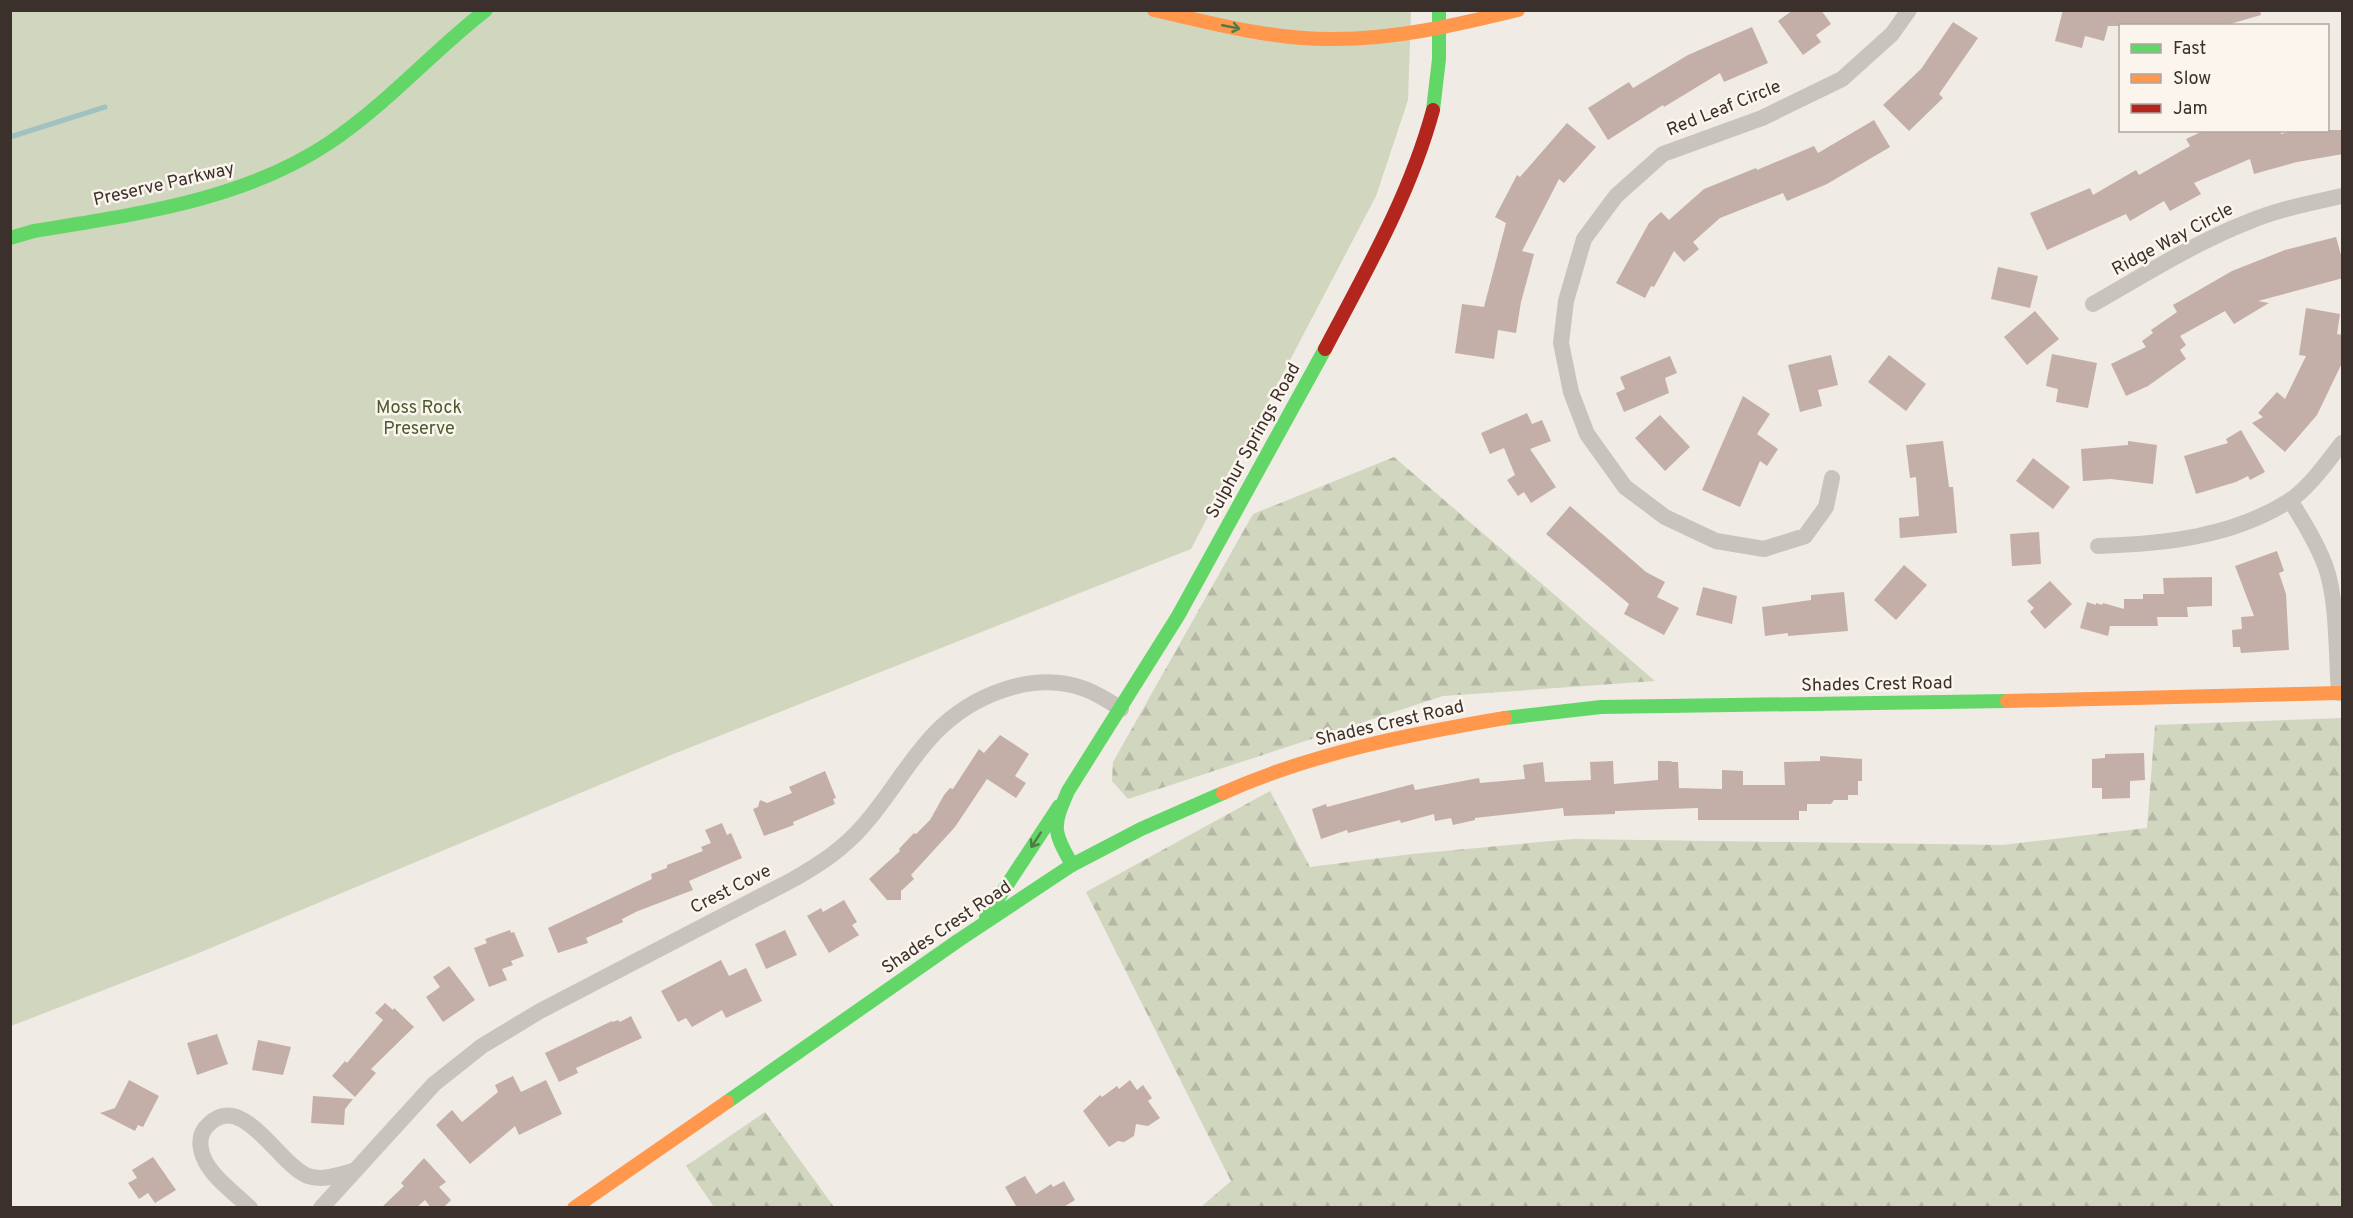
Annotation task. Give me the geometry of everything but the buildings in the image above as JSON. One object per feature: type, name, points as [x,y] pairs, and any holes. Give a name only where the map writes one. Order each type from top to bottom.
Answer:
[{"type":"street","name":"Preserve Parkway","points":[[10,238],[34,231],[208,197],[266,178],[327,144],[361,119],[458,31],[486,10]]},
{"type":"street","points":[[1154,10],[1235,28],[1288,36],[1351,39],[1439,29],[1518,10]]},
{"type":"street","name":"Sulphur Springs Road","points":[[1072,865],[1058,839],[1056,818],[1068,791],[1178,616],[1393,220],[1423,147],[1435,101],[1439,10]]},
{"type":"street","name":"Red Leaf Circle","points":[[1832,478],[1826,507],[1805,536],[1764,549],[1716,541],[1665,517],[1625,487],[1587,434],[1571,392],[1561,343],[1566,301],[1584,239],[1616,196],[1663,154],[1762,118],[1842,79],[1892,34],[1909,10]]},
{"type":"street","name":"Ridge Way Circle","points":[[2093,304],[2203,242],[2240,225],[2278,211],[2343,196]]},
{"type":"street","points":[[2098,546],[2137,545],[2206,536],[2246,522],[2290,500],[2322,469],[2343,443]]},
{"type":"street","points":[[2290,500],[2309,531],[2325,566],[2330,584],[2341,693]]},
{"type":"street","name":"Crest Cove","points":[[321,1208],[434,1084],[506,1030],[821,863],[842,847],[862,827],[935,733],[972,704],[1022,685],[1047,682],[1084,688],[1121,709]]},
{"type":"street","name":"Shades Crest Road","points":[[574,1208],[980,926],[1072,865],[1191,805],[1298,765],[1373,744],[1458,726],[1525,715],[1601,707],[2162,699],[2341,693]]},
{"type":"street","points":[[980,926],[1068,791]]},
{"type":"street","points":[[250,1208],[206,1163],[200,1148],[203,1130],[222,1116],[238,1117],[251,1126],[291,1164],[308,1176],[330,1178],[354,1171]]},
{"type":"green space","name":"Moss Rock Preserve","points":[[11,11],[1411,11],[1408,100],[1376,196],[1191,549],[671,755],[194,955],[11,1026]]},
{"type":"green space","points":[[1394,457],[1655,681],[1443,696],[1128,799],[1112,781],[1113,762],[1253,514]]},
{"type":"green space","points":[[2342,718],[2342,1207],[1201,1207],[1231,1181],[1086,892],[1270,791],[1310,867],[1412,854],[1573,839],[2002,845],[2147,828],[2155,725]]},
{"type":"green space","points":[[765,1112],[834,1207],[714,1207],[686,1166]]},
{"type":"waterway","points":[[10,137],[105,107]]},
{"type":"traffic: fast","points":[[10,238],[34,231],[187,202],[224,192],[295,163],[329,143],[370,112],[486,10]]},
{"type":"traffic: fast","points":[[1433,110],[1439,59],[1439,10]]},
{"type":"traffic: fast","points":[[1072,865],[1061,844],[1057,829],[1059,813],[1068,791],[1178,616],[1325,349]]},
{"type":"traffic: fast","points":[[1505,718],[1601,707],[2007,701]]},
{"type":"traffic: fast","points":[[727,1102],[959,940],[1072,865],[1141,829],[1223,793]]},
{"type":"traffic: fast","points":[[986,917],[1059,806]]},
{"type":"traffic: slow","points":[[1154,10],[1263,33],[1329,39],[1401,34],[1518,10]]},
{"type":"traffic: slow","points":[[2007,701],[2342,693]]},
{"type":"traffic: slow","points":[[1223,793],[1291,767],[1362,746],[1505,718]]},
{"type":"traffic: slow","points":[[574,1208],[727,1102]]},
{"type":"traffic: jam","points":[[1325,349],[1400,202],[1433,110]]}]
